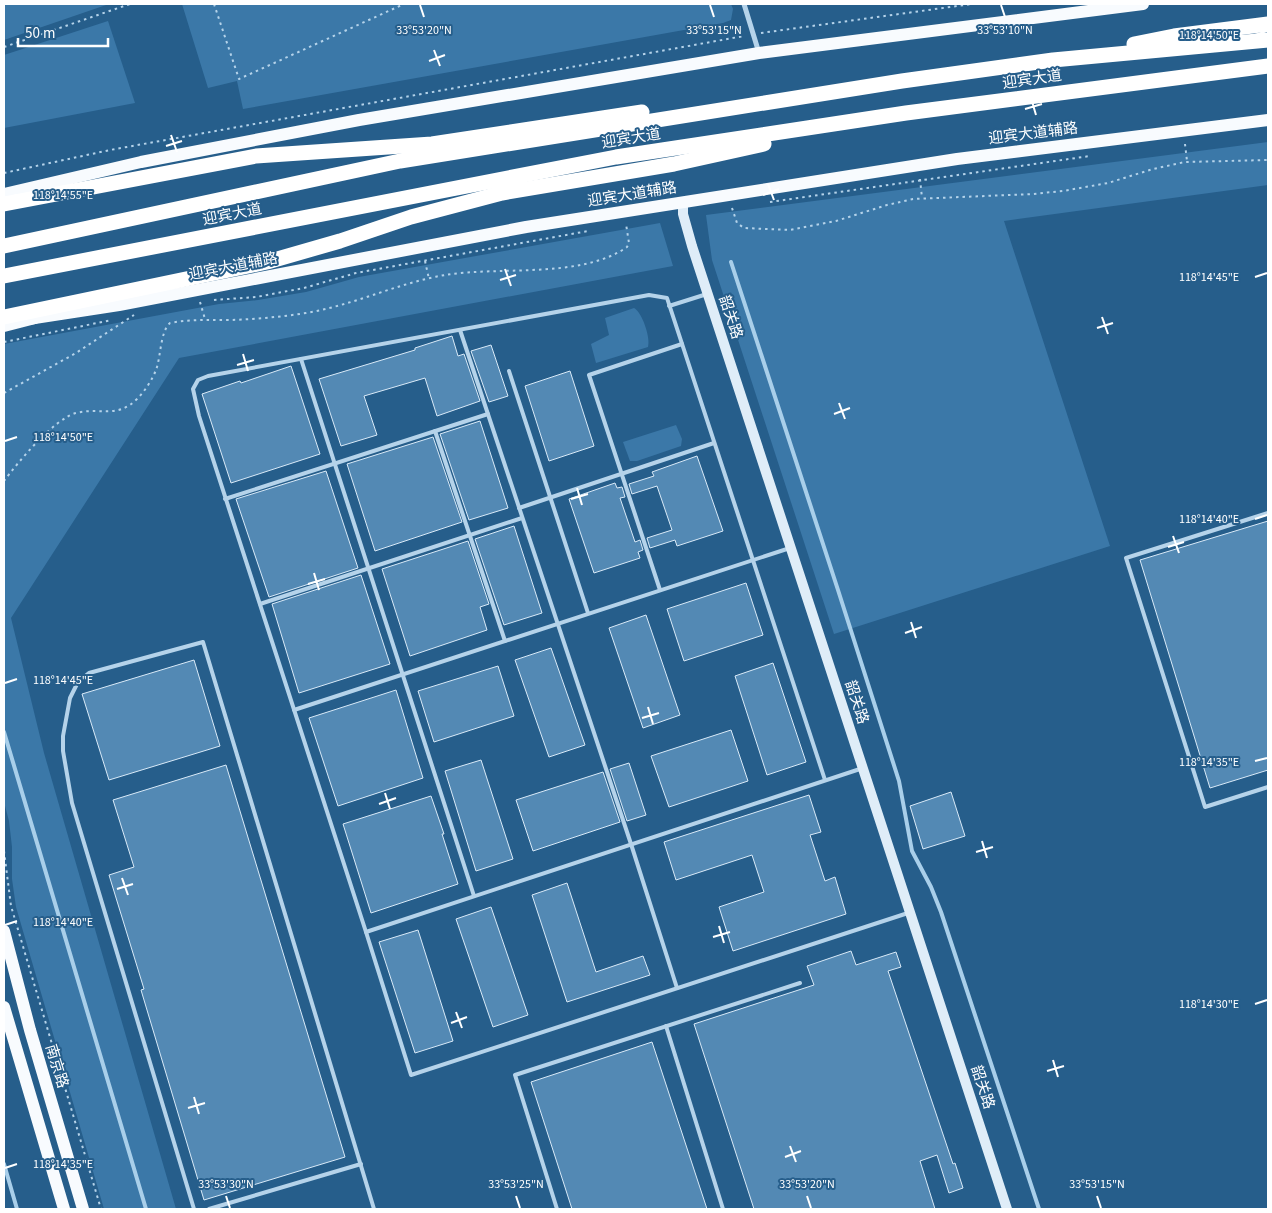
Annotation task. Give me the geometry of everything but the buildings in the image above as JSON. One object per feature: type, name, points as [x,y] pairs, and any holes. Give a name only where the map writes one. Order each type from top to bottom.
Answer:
[{"type":"highway","points":[[1052,60],[1174,36],[1268,24]]},
{"type":"highway","name":"迎宾大道","points":[[4,246],[400,161],[902,80],[1052,60],[1268,40]]},
{"type":"highway","name":"迎宾大道","points":[[4,276],[616,157],[906,113],[1268,66]]},
{"type":"highway","points":[[1178,77],[1268,76]]},
{"type":"highway","points":[[4,204],[256,156],[432,144],[614,116],[902,80]]},
{"type":"highway","points":[[4,317],[267,262],[340,241],[411,217],[502,194],[674,164],[906,113]]},
{"type":"main road","points":[[4,194],[141,162],[360,120],[759,53],[1143,4]]},
{"type":"main road","name":"迎宾大道辅路","points":[[4,324],[119,305],[526,227],[957,159],[1268,120]]},
{"type":"main road","name":"南京路","points":[[4,931],[30,1030],[83,1209]]},
{"type":"main road","points":[[4,1007],[64,1209]]},
{"type":"street","points":[[744,4],[759,53]]},
{"type":"street","name":"韶关路","points":[[683,203],[683,214],[707,294],[1007,1209]]},
{"type":"lane","points":[[669,306],[707,294]]},
{"type":"lane","points":[[825,780],[667,298],[649,296],[208,376],[198,380],[194,389],[195,402],[366,932],[410,1075],[910,912]]},
{"type":"lane","points":[[460,330],[632,844],[677,988]]},
{"type":"lane","points":[[660,590],[589,376],[682,344]]},
{"type":"lane","points":[[301,359],[474,896]]},
{"type":"lane","points":[[509,370],[588,614]]},
{"type":"lane","points":[[226,499],[488,414]]},
{"type":"lane","points":[[435,431],[505,641]]},
{"type":"lane","points":[[519,508],[714,443]]},
{"type":"lane","points":[[1268,513],[1126,558],[1205,807],[1268,787]]},
{"type":"lane","points":[[260,604],[522,518]]},
{"type":"lane","points":[[294,710],[790,548]]},
{"type":"lane","points":[[194,1209],[72,803],[63,751],[63,736],[70,698],[78,682],[89,673],[204,642],[374,1209]]},
{"type":"lane","points":[[366,932],[863,768]]},
{"type":"lane","points":[[558,1209],[515,1074],[800,984]]},
{"type":"lane","points":[[666,1026],[724,1209]]},
{"type":"lane","points":[[209,1209],[361,1164]]},
{"type":"path","points":[[4,47],[130,4]]},
{"type":"path","points":[[214,4],[240,79],[404,4]]},
{"type":"path","points":[[4,173],[120,148],[754,34],[972,4]]},
{"type":"path","points":[[1185,143],[1187,161]]},
{"type":"path","points":[[762,203],[1097,155]]},
{"type":"path","points":[[732,208],[734,219],[739,226],[769,230],[790,230],[836,221],[887,205],[922,198],[1033,194],[1063,191],[1108,183],[1152,169],[1185,162],[1268,160]]},
{"type":"path","points":[[920,179],[922,198]]},
{"type":"path","points":[[4,480],[52,428],[69,416],[85,412],[116,412],[136,400],[156,371],[164,331],[170,323],[192,320],[269,318],[308,313],[429,279],[474,272],[575,266],[599,260],[627,247],[629,243],[626,224]]},
{"type":"path","points":[[209,301],[304,288],[356,273],[587,231]]},
{"type":"path","points":[[425,260],[429,279]]},
{"type":"path","points":[[200,301],[204,319]]},
{"type":"path","points":[[4,393],[76,353],[134,315],[125,317]]},
{"type":"path","points":[[4,342],[116,319]]},
{"type":"path","points":[[4,851],[11,906],[101,1209]]},
{"type":"shaded area","points":[[4,4],[109,4],[4,40]]},
{"type":"shaded area","points":[[182,4],[731,4],[733,9],[731,20],[723,23],[243,109],[237,81],[208,88]]},
{"type":"shaded area","points":[[108,21],[135,103],[4,128],[4,55]]},
{"type":"shaded area","points":[[1268,142],[1268,185],[1004,221],[1110,546],[834,634],[712,260],[706,215]]},
{"type":"shaded area","points":[[660,223],[673,266],[179,358],[11,618],[44,753],[176,1209],[104,1209],[16,907],[12,879],[12,847],[9,821],[4,802],[4,344],[219,304],[306,292],[359,277]]},
{"type":"shaded area","points":[[634,308],[637,310],[645,326],[649,343],[648,347],[596,363],[591,344],[609,335],[605,318]]},
{"type":"shaded area","points":[[676,425],[682,439],[681,446],[637,461],[630,461],[623,442]]},
{"type":"waterway","points":[[731,262],[899,781],[912,851],[931,887],[941,912],[1039,1209]]},
{"type":"waterway","points":[[4,732],[146,1209]]},
{"type":"waterway","points":[[4,1164],[17,1209]]}]
